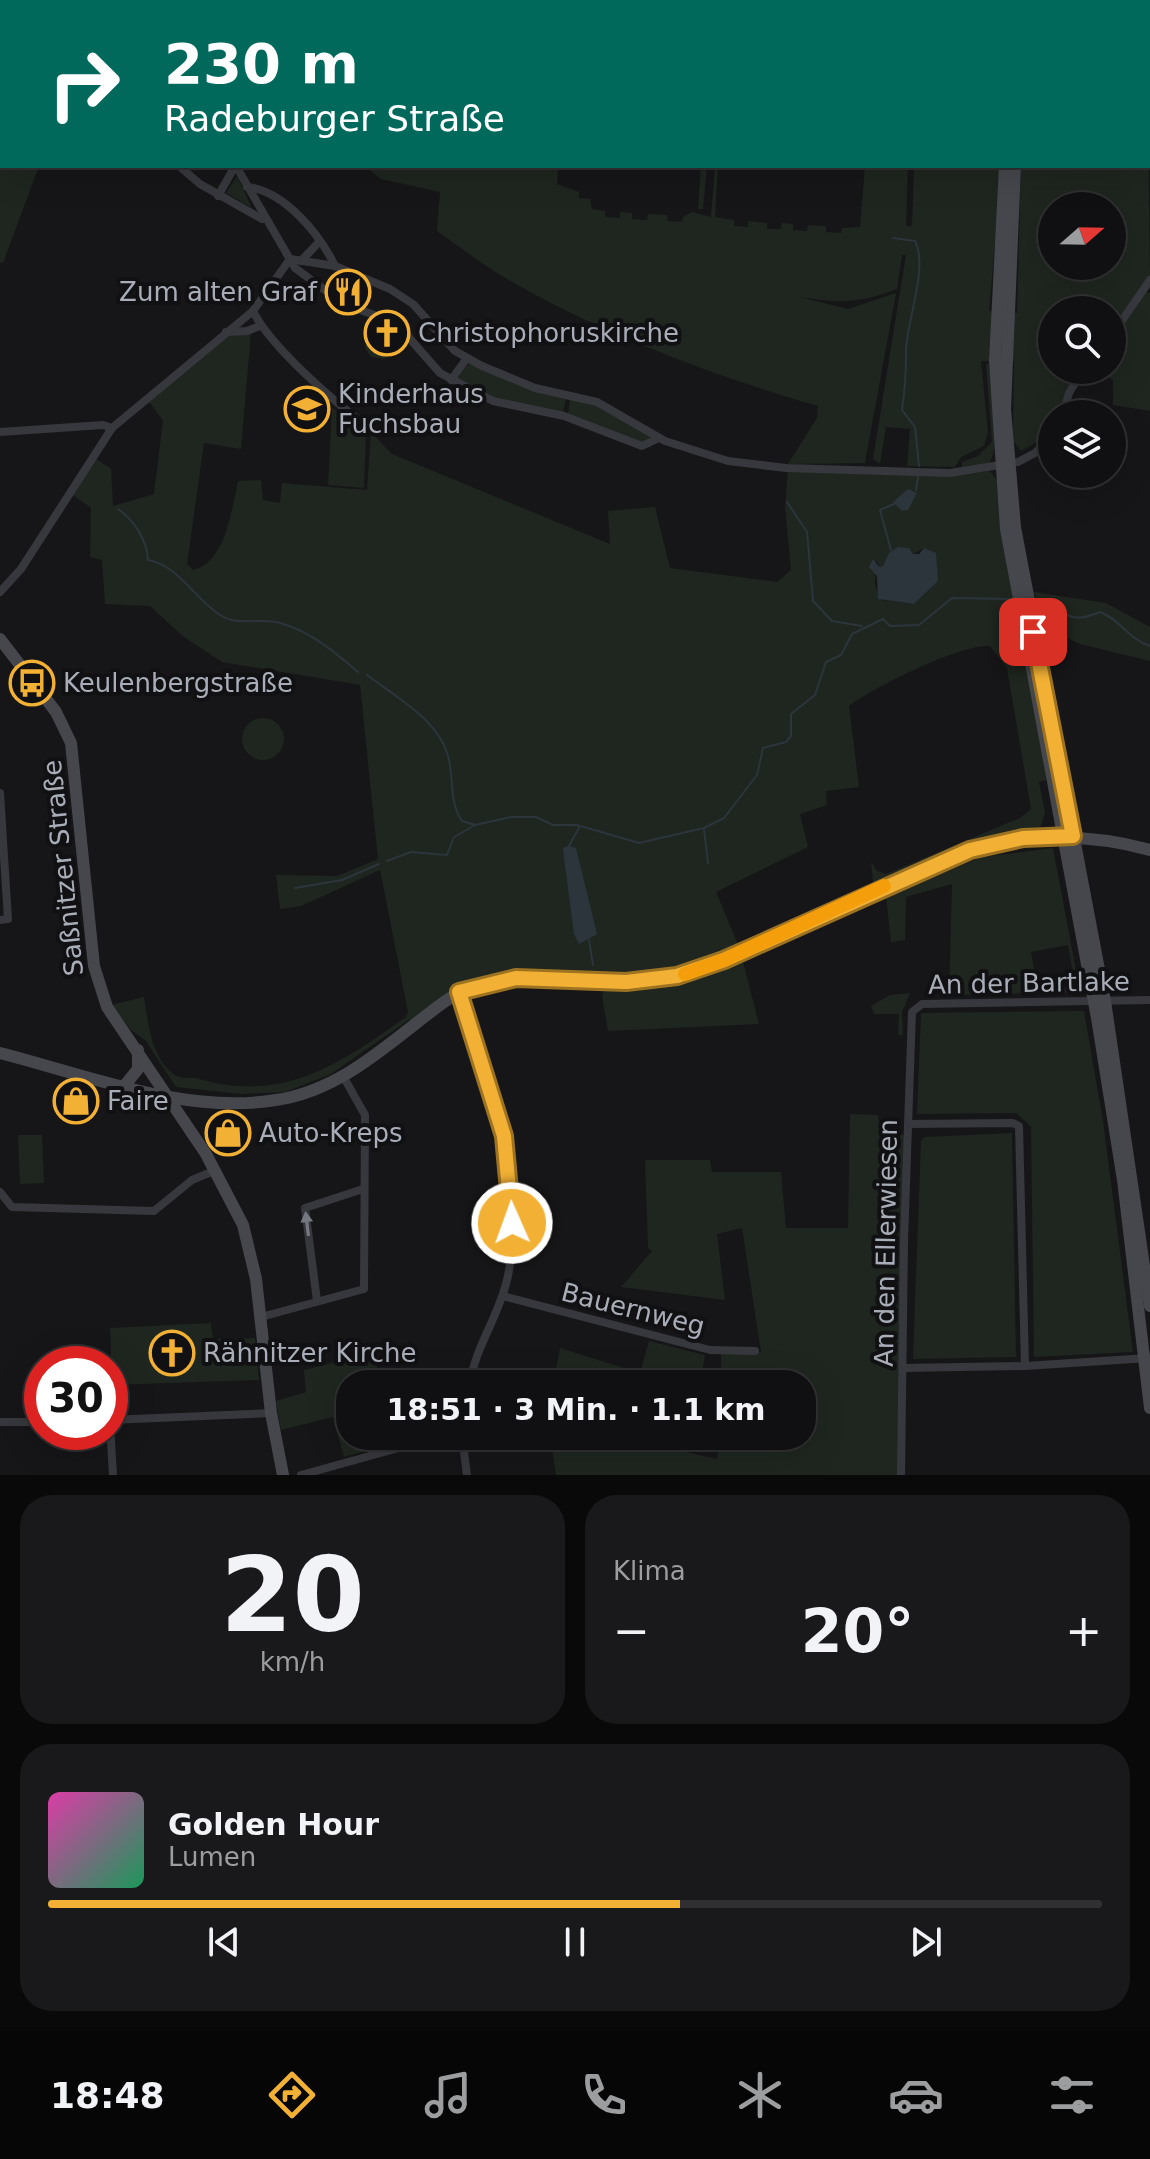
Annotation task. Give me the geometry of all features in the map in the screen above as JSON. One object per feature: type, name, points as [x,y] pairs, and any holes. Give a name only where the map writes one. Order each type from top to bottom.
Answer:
[{"type":"main road","points":[[1005,168],[995,361],[1013,573],[1058,809],[1068,836]]},
{"type":"main road","points":[[1015,168],[1003,465],[1150,1306]]},
{"type":"main road","name":"Saßnitzer Straße","points":[[0,639],[35,681],[69,735],[96,976],[107,1007],[216,1170],[247,1239],[261,1317],[271,1413],[283,1475]]},
{"type":"main road","points":[[1046,836],[1058,809]]},
{"type":"main road","points":[[0,1053],[206,1102],[287,1099],[343,1076],[459,992],[516,978],[626,982],[677,976],[724,960],[961,854],[1001,841],[1068,836],[1150,850]]},
{"type":"main road","points":[[1099,1001],[1148,1358],[1150,1408]]},
{"type":"main road","points":[[125,1085],[138,1069],[138,1050]]},
{"type":"main road","points":[[191,1129],[195,1113],[206,1102]]},
{"type":"street","points":[[182,168],[218,196],[238,203],[265,222]]},
{"type":"street","points":[[218,196],[235,168]]},
{"type":"street","points":[[237,168],[265,222],[295,268],[344,304],[396,323],[421,356],[451,380],[493,401],[564,416],[642,446],[659,438]]},
{"type":"street","points":[[247,187],[273,193],[319,242],[335,266]]},
{"type":"street","points":[[301,261],[319,242]]},
{"type":"street","points":[[290,259],[335,266],[409,300],[443,340],[467,358],[535,388],[601,403],[659,438],[728,461],[791,467],[950,473],[1003,465],[1038,450]]},
{"type":"street","points":[[0,592],[21,569],[112,428],[253,311],[290,259]]},
{"type":"street","points":[[1126,315],[1150,280]]},
{"type":"street","points":[[253,311],[260,326],[339,407],[367,426]]},
{"type":"street","points":[[225,332],[247,331],[260,326]]},
{"type":"street","points":[[451,380],[467,358]]},
{"type":"street","points":[[564,416],[569,395]]},
{"type":"street","points":[[0,432],[103,425],[112,428]]},
{"type":"street","points":[[0,793],[8,919],[0,920]]},
{"type":"street","points":[[459,992],[504,1136],[510,1172],[512,1223],[509,1276],[472,1370]]},
{"type":"street","name":"An der Bartlake","points":[[912,1012],[922,1004],[1150,1000]]},
{"type":"street","name":"An den Ellerwiesen","points":[[901,1475],[912,1012]]},
{"type":"street","points":[[261,1317],[364,1289],[365,1115],[343,1076]]},
{"type":"street","points":[[908,1124],[1013,1123],[1019,1126],[1025,1366]]},
{"type":"street","points":[[0,1192],[12,1207],[154,1211],[192,1180],[216,1170]]},
{"type":"street","points":[[317,1301],[305,1208],[363,1189]]},
{"type":"street","name":"Bauernweg","points":[[503,1296],[710,1350],[755,1351]]},
{"type":"street","points":[[903,1368],[1025,1366],[1148,1358]]},
{"type":"street","points":[[128,1422],[271,1413]]},
{"type":"street","points":[[0,1422],[24,1422]]},
{"type":"street","points":[[112,1450],[113,1475]]},
{"type":"street","points":[[301,1475],[391,1450]]},
{"type":"street","points":[[464,1450],[467,1475]]},
{"type":"shaded area","points":[[0,168],[38,168],[3,263],[0,262]]},
{"type":"shaded area","points":[[367,168],[558,168],[557,184],[579,192],[579,198],[590,199],[592,209],[605,211],[605,217],[620,218],[620,212],[632,213],[632,219],[647,220],[648,214],[667,215],[668,221],[682,222],[683,217],[692,212],[711,217],[715,168],[718,168],[715,217],[734,220],[734,226],[748,227],[748,221],[767,223],[767,229],[781,229],[782,223],[793,224],[793,230],[807,231],[808,225],[826,226],[826,232],[841,233],[842,228],[860,227],[865,168],[908,168],[906,226],[912,226],[914,168],[1002,168],[989,311],[1017,313],[1021,168],[1149,168],[1150,275],[1126,311],[1126,296],[1038,296],[1038,384],[1072,384],[1065,400],[1038,400],[1038,439],[1021,451],[1013,441],[1014,362],[981,361],[988,432],[984,446],[961,457],[955,467],[907,466],[910,429],[886,427],[880,464],[873,459],[906,255],[902,255],[897,289],[849,301],[800,297],[848,309],[896,293],[865,463],[788,464],[817,418],[818,406],[656,351],[537,296],[494,271],[437,231],[440,192],[381,179]]},
{"type":"shaded area","points":[[701,168],[707,168],[703,209],[698,209]]},
{"type":"shaded area","points":[[237,176],[252,208],[226,193]]},
{"type":"shaded area","points":[[1146,292],[1150,293],[1150,411],[1126,407],[1126,400],[1113,400],[1113,384],[1126,384],[1126,319]]},
{"type":"shaded area","points":[[372,320],[389,324],[401,335],[395,352],[384,359],[371,357],[365,348]]},
{"type":"shaded area","points":[[251,333],[241,449],[204,443],[187,564],[193,570],[213,557],[220,546],[230,520],[238,481],[261,480],[263,500],[280,503],[282,483],[367,490],[371,432],[392,454],[610,544],[608,511],[655,507],[670,568],[777,582],[791,570],[785,506],[788,470],[952,476],[990,471],[997,480],[1044,757],[1046,780],[1039,782],[1045,813],[1040,829],[980,842],[873,883],[871,862],[877,871],[886,874],[1020,818],[1031,809],[1007,668],[990,646],[959,652],[897,678],[849,706],[859,787],[826,791],[827,805],[800,814],[808,847],[716,892],[740,949],[659,975],[505,975],[412,1021],[410,1019],[331,1074],[285,1092],[241,1094],[176,1087],[146,1041],[131,1030],[111,1005],[144,997],[156,1050],[175,1075],[230,1085],[258,1086],[284,1083],[333,1064],[406,1017],[408,1012],[380,870],[301,906],[280,909],[276,875],[337,876],[378,859],[360,685],[222,662],[184,637],[150,606],[105,604],[102,560],[90,557],[91,508],[73,495],[95,458],[111,469],[113,506],[154,494],[163,420],[148,401],[225,335]],"holes":[[[909,548],[913,554],[924,548],[933,553],[938,581],[914,604],[881,600],[875,585],[876,560],[879,567]]]},
{"type":"shaded area","points":[[469,363],[548,395],[566,398],[563,413],[505,403],[456,379]]},
{"type":"shaded area","points":[[986,364],[989,364],[995,415],[993,455],[989,463],[962,467],[962,462],[978,456],[992,442]]},
{"type":"shaded area","points":[[570,399],[596,405],[651,437],[648,442],[640,442],[568,414]]},
{"type":"shaded area","points":[[332,408],[366,431],[364,488],[328,485]]},
{"type":"shaded area","points":[[908,489],[917,493],[908,510],[902,511],[893,502]]},
{"type":"shaded area","points":[[898,547],[909,548],[913,554],[919,554],[924,548],[936,553],[938,581],[914,604],[878,599],[877,576],[869,567],[873,559],[879,567],[883,566],[889,553]]},
{"type":"shaded area","points":[[1034,592],[1106,603],[1150,627],[1150,661],[1080,644],[1045,627]]},
{"type":"shaded area","points":[[263,718],[278,724],[284,739],[278,754],[263,760],[248,754],[242,739],[248,724]]},
{"type":"shaded area","points":[[563,848],[576,848],[597,934],[579,944],[574,934],[564,858]]},
{"type":"shaded area","points":[[1053,848],[1080,992],[1057,993],[1054,989],[1075,984],[1068,945],[1031,952],[1037,987],[1045,986],[1041,993],[949,995],[952,884],[906,897],[905,940],[891,942],[886,896],[982,857]]},
{"type":"shaded area","points":[[737,958],[743,962],[759,1024],[608,1031],[602,996],[606,985]]},
{"type":"shaded area","points":[[910,993],[902,1012],[903,1035],[898,1035],[899,1014],[874,1014],[871,1006],[890,995]]},
{"type":"shaded area","points":[[1084,1011],[1103,1121],[1133,1352],[1034,1357],[1031,1127],[1016,1113],[917,1114],[921,1013]]},
{"type":"shaded area","points":[[850,1114],[878,1115],[880,1127],[898,1125],[899,1134],[904,1135],[898,1475],[556,1475],[552,1450],[677,1450],[717,1459],[718,1450],[816,1450],[816,1370],[721,1370],[721,1353],[761,1352],[742,1228],[717,1234],[725,1300],[621,1287],[652,1251],[648,1248],[645,1160],[710,1160],[712,1172],[781,1172],[786,1228],[848,1228]]},
{"type":"shaded area","points":[[1012,1133],[1016,1357],[913,1359],[921,1141],[925,1137]]},
{"type":"shaded area","points":[[18,1135],[42,1135],[44,1183],[20,1184]]},
{"type":"shaded area","points":[[211,1323],[213,1339],[255,1338],[259,1380],[128,1384],[128,1346],[111,1346],[110,1328]]},
{"type":"shaded area","points":[[649,1341],[705,1355],[702,1370],[641,1370]]},
{"type":"shaded area","points":[[560,1348],[630,1370],[556,1370]]},
{"type":"shaded area","points":[[373,1353],[378,1370],[336,1370],[336,1428],[333,1417],[281,1430],[276,1401],[306,1392],[304,1370]]},
{"type":"shaded area","points":[[342,1450],[365,1450],[365,1451],[344,1457]]},
{"type":"waterway","points":[[893,238],[915,241],[919,252],[902,410],[915,427],[919,466]]},
{"type":"waterway","points":[[916,490],[918,477]]},
{"type":"waterway","points":[[787,502],[807,532],[813,601],[832,621],[862,626]]},
{"type":"waterway","points":[[891,550],[880,510],[894,504]]},
{"type":"waterway","points":[[118,509],[139,531],[148,560],[168,568],[220,615],[234,620],[273,621],[302,631],[358,672]]},
{"type":"waterway","points":[[367,675],[416,712],[437,734],[449,760],[453,799],[462,821],[475,825],[511,817],[536,817],[553,825],[577,825],[639,843],[704,828],[724,818],[757,775],[763,748],[786,742],[791,736],[791,714],[815,695],[826,662],[841,655],[852,634],[883,619],[890,626],[919,625],[952,598],[1013,599]]},
{"type":"waterway","points":[[1035,601],[1071,617],[1100,612],[1150,646]]},
{"type":"waterway","points":[[387,861],[411,852],[447,855],[454,837],[475,825]]},
{"type":"waterway","points":[[569,846],[580,826]]},
{"type":"waterway","points":[[704,829],[708,863]]},
{"type":"waterway","points":[[295,888],[342,880],[379,864]]},
{"type":"waterway","points":[[589,940],[593,965]]},
{"type":"slow traffic","points":[[685,974],[724,960],[884,886]]},
{"type":"place","name":"Zum alten Graf","points":[[348,292]]},
{"type":"place","name":"Christophoruskirche","points":[[387,333]]},
{"type":"place","name":"Kinderhaus Fuchsbau","points":[[307,409]]},
{"type":"place","name":"Keulenbergstraße","points":[[32,683]]},
{"type":"place","name":"Faire","points":[[76,1101]]},
{"type":"place","name":"Auto-Kreps","points":[[228,1133]]},
{"type":"place","name":"Rähnitzer Kirche","points":[[172,1353]]},
{"type":"route","points":[[512,1223],[510,1172],[504,1136],[459,992],[496,980],[516,978],[626,982],[677,976],[724,960],[919,870],[970,850],[1023,838],[1073,836],[1033,632]]}]
